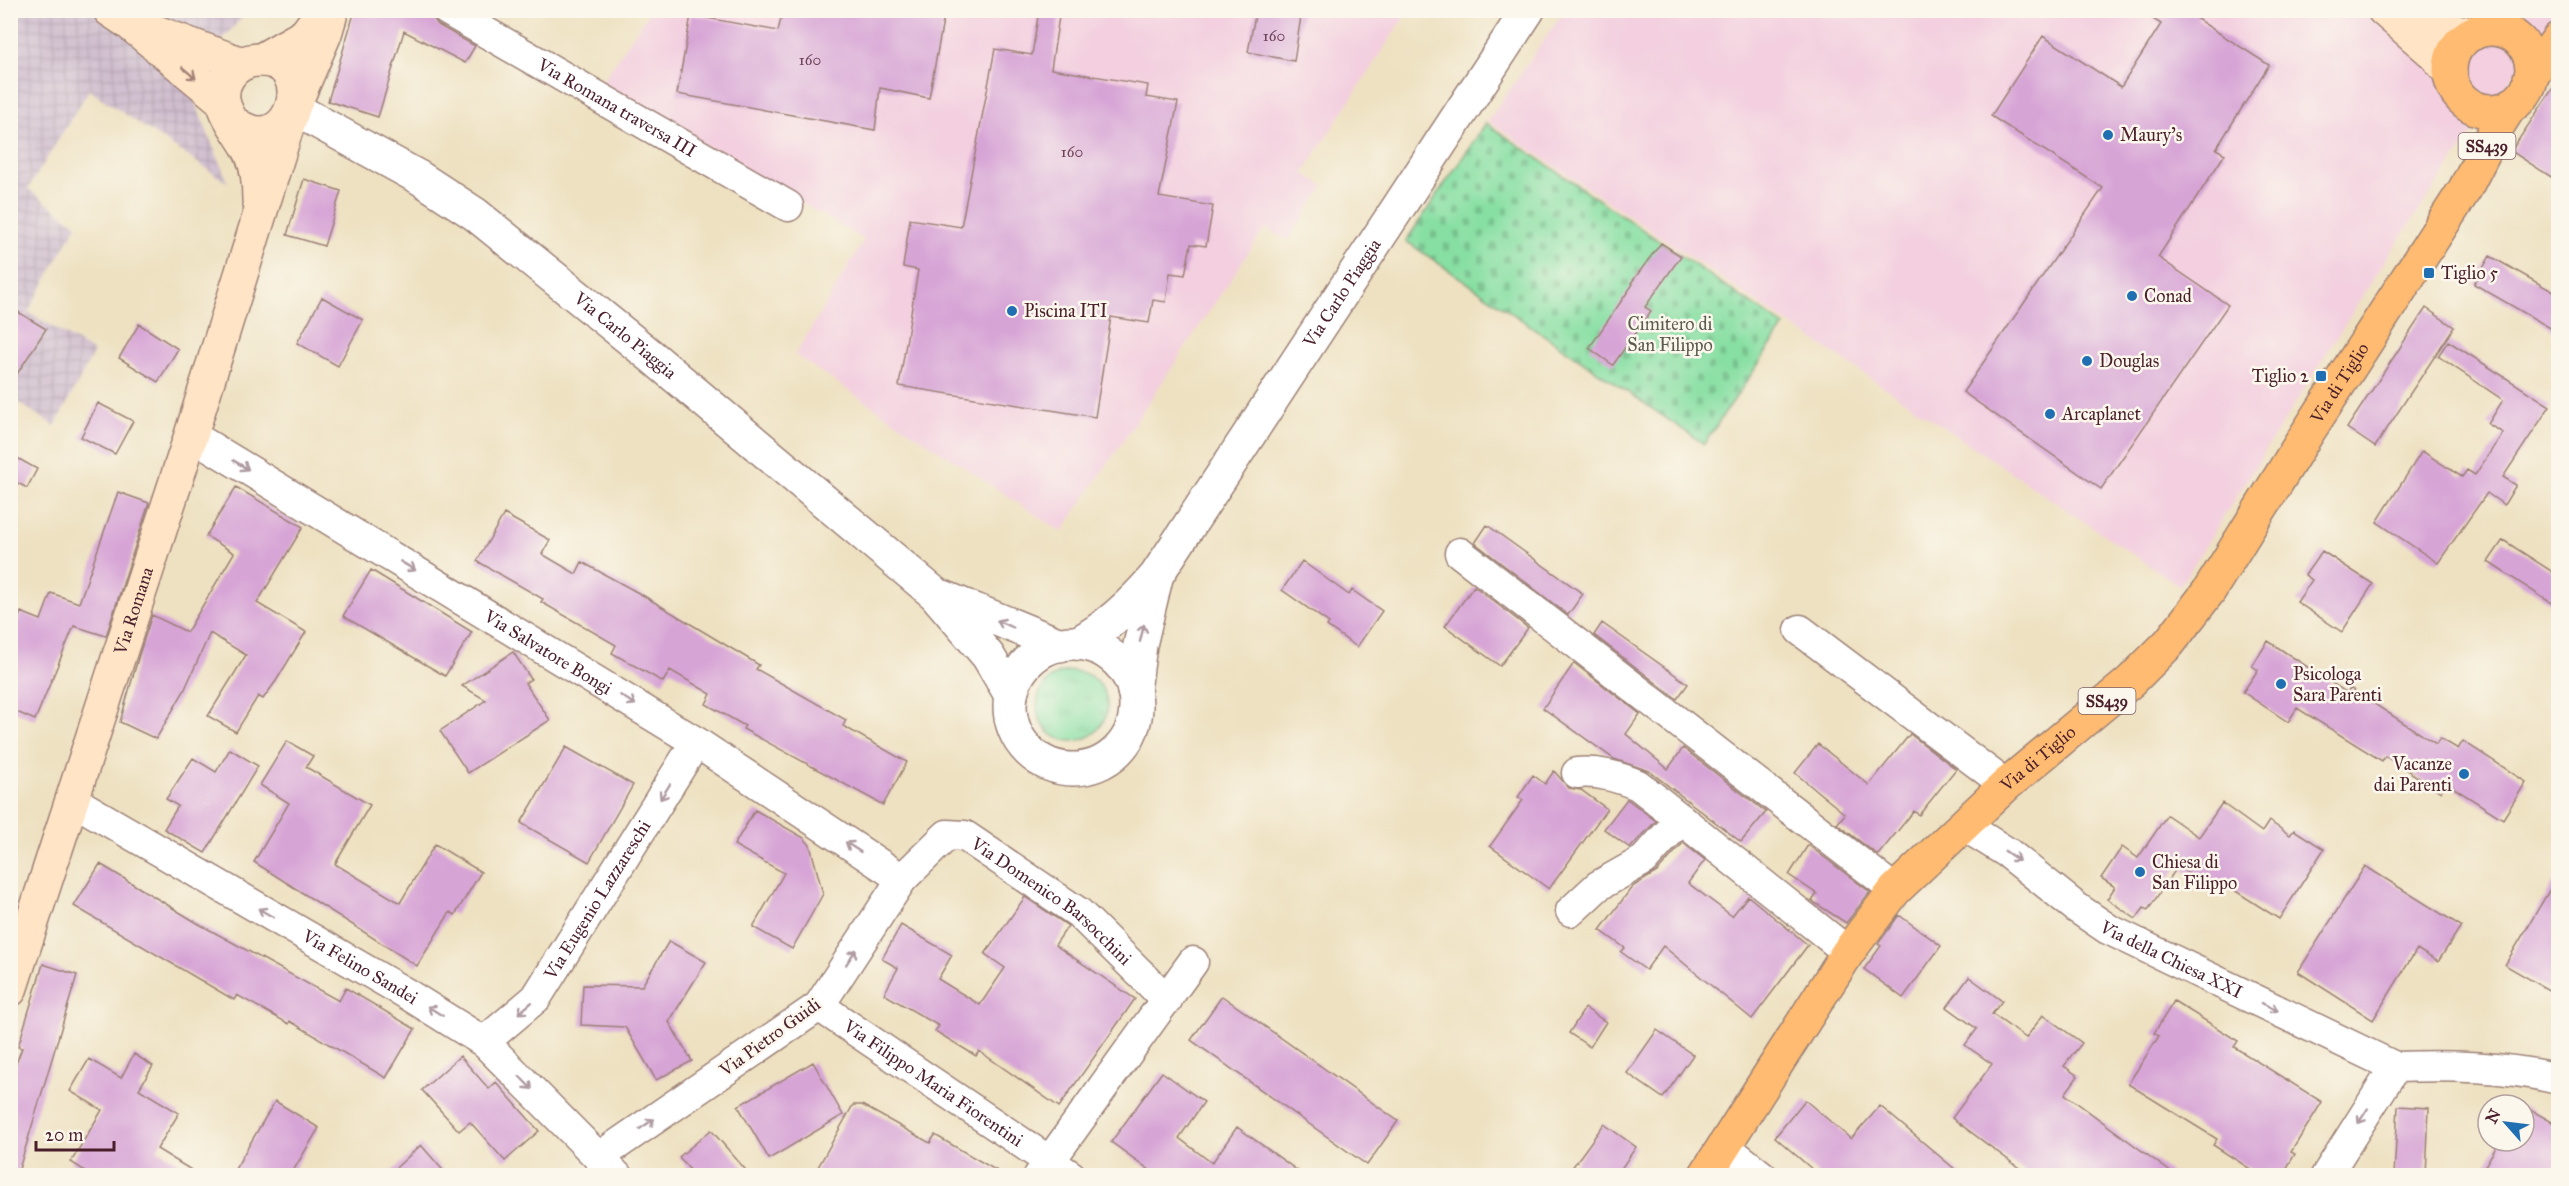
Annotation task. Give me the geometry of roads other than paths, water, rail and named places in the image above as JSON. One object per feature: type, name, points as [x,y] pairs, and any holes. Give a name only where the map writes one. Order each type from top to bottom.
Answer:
[{"type":"main road","points":[[230,113],[228,78],[251,62],[304,35],[324,10]]},
{"type":"main road","name":"Via Romana","points":[[10,990],[191,435],[293,108],[325,34],[332,10]]},
{"type":"main road","points":[[2384,10],[2436,56],[2450,73],[2455,90],[2468,104],[2489,111],[2511,105],[2520,98],[2530,78],[2559,39]]},
{"type":"main road","points":[[2394,10],[2438,30],[2474,33],[2495,29],[2513,35],[2559,24]]},
{"type":"main road","points":[[119,16],[251,62]]},
{"type":"main road","points":[[119,16],[230,113]]},
{"type":"main road","points":[[2450,73],[2456,49],[2474,33]]},
{"type":"main road","points":[[2513,35],[2528,54],[2530,78]]},
{"type":"main road","name":"Via Romana","points":[[230,113],[251,132],[267,132],[282,124],[293,108],[294,90],[290,76],[278,65],[251,62]]},
{"type":"main road","name":"Via di Tiglio","points":[[2465,189],[2470,163],[2468,104]]},
{"type":"main road","name":"Via di Tiglio","points":[[1705,1176],[1848,952],[1895,890],[2006,785],[2130,682],[2169,643],[2202,600],[2465,189],[2495,130],[2511,105]]},
{"type":"main road","name":"Via Romana","points":[[230,113],[257,169],[259,201],[256,232]]},
{"type":"street","name":"Via Romana traversa III","points":[[447,10],[788,206]]},
{"type":"street","name":"Via Carlo Piaggia","points":[[936,594],[1069,644],[1100,631],[1122,613],[1156,576],[1528,10]]},
{"type":"street","name":"Via Carlo Piaggia","points":[[293,108],[420,178],[475,214],[651,356],[936,594],[988,656],[1011,695]]},
{"type":"street","name":"Via Salvatore Bongi","points":[[191,435],[696,742],[902,879]]},
{"type":"street","points":[[1460,553],[1895,890]]},
{"type":"street","name":"Via Carlo Piaggia","points":[[1134,691],[1140,645],[1156,576]]},
{"type":"street","points":[[1800,630],[2006,785]]},
{"type":"street","points":[[1069,644],[1096,648],[1113,657],[1126,672],[1134,691],[1133,723],[1118,750],[1101,763],[1070,769],[1049,764],[1024,746],[1014,727],[1011,695],[1014,683],[1028,662],[1048,649],[1069,644]]},
{"type":"street","name":"Via Eugenio Lazzareschi","points":[[484,1042],[536,998],[696,742]]},
{"type":"street","points":[[1576,773],[1589,772],[1617,776],[1638,785],[1848,952]]},
{"type":"street","name":"Via Felino Sandei","points":[[72,800],[407,994],[484,1042],[608,1166]]},
{"type":"street","points":[[1571,911],[1598,886],[1644,860],[1681,819]]},
{"type":"street","name":"Via della Chiesa XXI","points":[[1963,825],[2008,853],[2077,908],[2108,929],[2395,1067]]},
{"type":"street","name":"Via Domenico Barsocchini","points":[[902,879],[947,835],[965,836],[1079,913],[1167,1000]]},
{"type":"street","name":"Via Pietro Guidi","points":[[608,1166],[819,1006],[902,879]]},
{"type":"street","points":[[1052,1171],[1193,962]]},
{"type":"street","name":"Via Filippo Maria Fiorentini","points":[[819,1006],[1052,1171]]},
{"type":"street","points":[[2326,1176],[2395,1067],[2439,1065],[2522,1070],[2559,1079]]},
{"type":"street","points":[[1724,1146],[1762,1176]]},
{"type":"place","name":"Maury's","points":[[2108,135]]},
{"type":"place","name":"Tiglio 5","points":[[2429,273]]},
{"type":"place","name":"Conad","points":[[2132,296]]},
{"type":"place","name":"Piscina ITI","points":[[1012,311]]},
{"type":"place","name":"Douglas","points":[[2087,361]]},
{"type":"place","name":"Tiglio 2","points":[[2321,376]]},
{"type":"place","name":"Arcaplanet","points":[[2050,414]]},
{"type":"place","name":"Psicologa Sara Parenti","points":[[2281,684]]},
{"type":"place","name":"Vacanze dai Parenti","points":[[2464,774]]},
{"type":"place","name":"Chiesa di San Filippo","points":[[2140,872]]},
{"type":"park label","name":"Cimitero di San Filippo","points":[[1670,334]]}]
